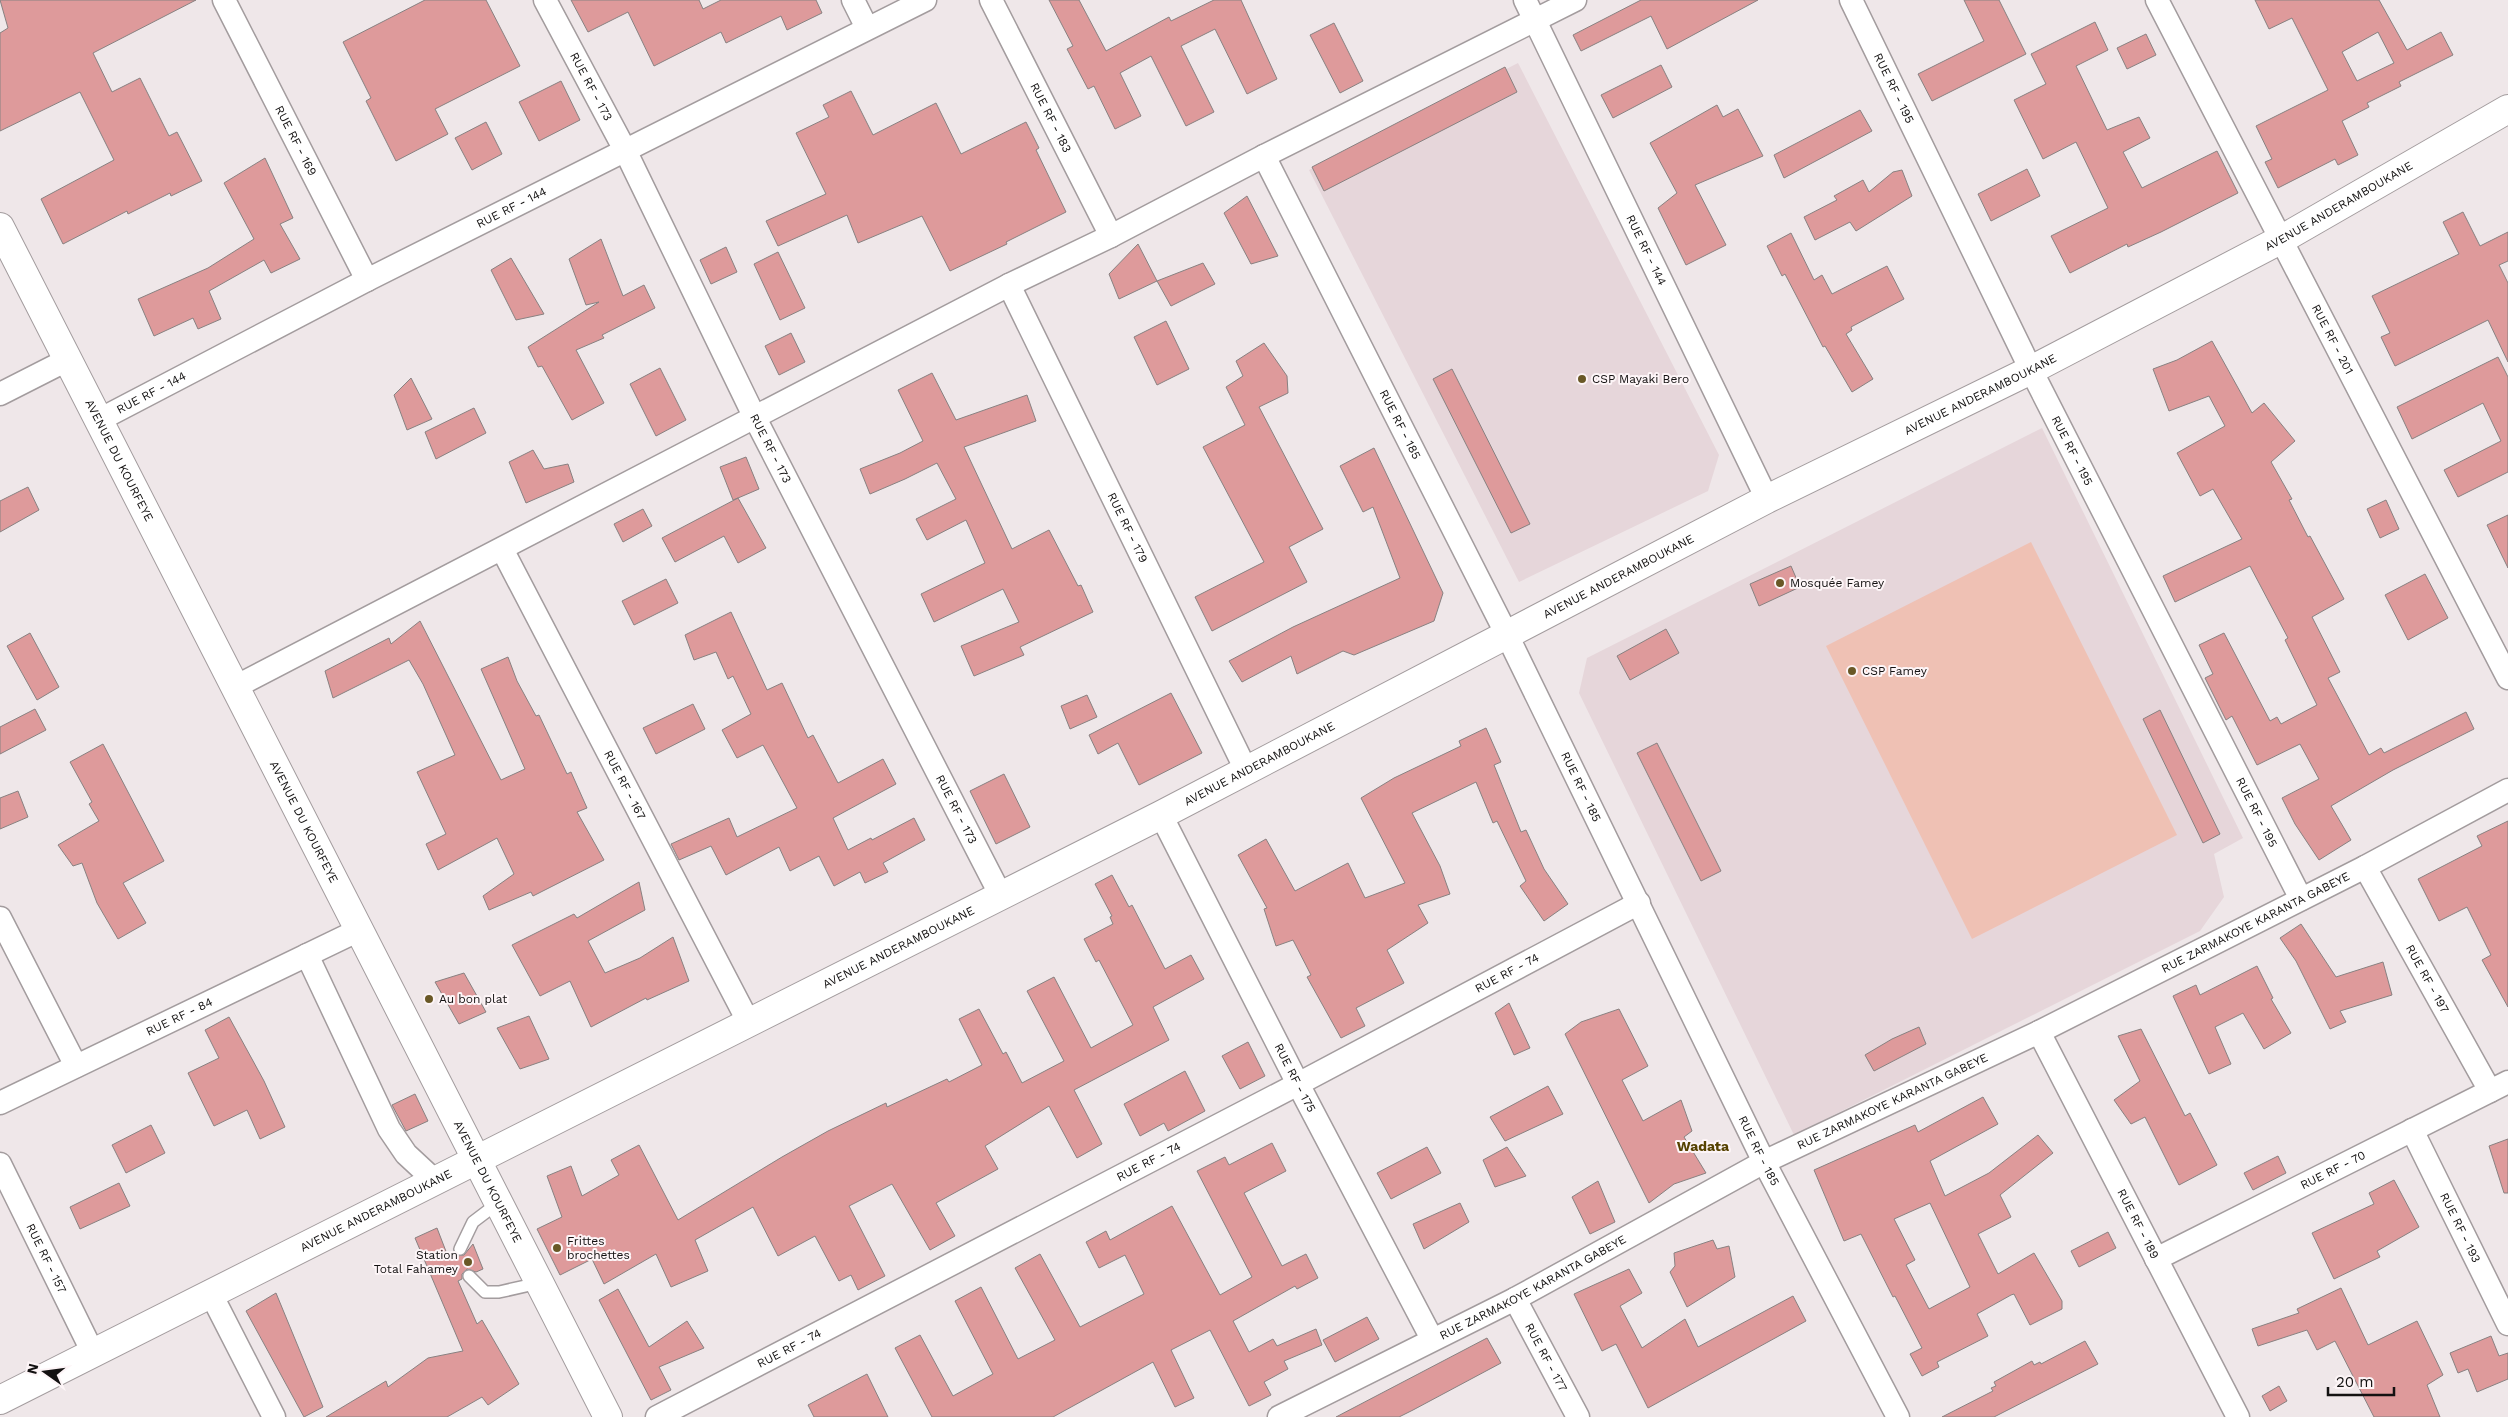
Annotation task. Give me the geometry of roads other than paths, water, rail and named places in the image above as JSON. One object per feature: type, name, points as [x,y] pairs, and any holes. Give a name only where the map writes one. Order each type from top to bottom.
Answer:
[{"type":"street","name":"RUE RF - 169","points":[[224,0],[367,280]]},
{"type":"street","name":"RUE RF - 173","points":[[545,0],[625,150],[755,418],[1001,896]]},
{"type":"street","points":[[853,0],[867,28]]},
{"type":"street","name":"RUE RF - 144","points":[[99,420],[367,280],[925,0]]},
{"type":"street","name":"RUE RF - 183","points":[[991,0],[1111,236]]},
{"type":"street","name":"RUE RF - 144","points":[[1525,0],[1767,499]]},
{"type":"street","points":[[235,687],[1009,285],[1111,236],[1264,156],[1575,0]]},
{"type":"street","name":"RUE RF - 195","points":[[1851,0],[2031,370],[2301,899]]},
{"type":"street","name":"RUE RF - 201","points":[[2157,0],[2508,678]]},
{"type":"street","name":"AVENUE ANDERAMBOUKANE","points":[[0,1400],[210,1292],[1161,815],[1767,499],[2031,370],[2282,239],[2508,109]]},
{"type":"street","name":"RUE RF - 185","points":[[1264,156],[1507,635],[1764,1162],[1898,1417]]},
{"type":"street","name":"AVENUE DU KOURFEYE","points":[[0,227],[608,1417]]},
{"type":"street","name":"RUE RF - 179","points":[[1009,285],[1246,770]]},
{"type":"street","points":[[0,394],[67,360]]},
{"type":"street","name":"RUE RF - 167","points":[[502,548],[749,1023]]},
{"type":"street","name":"RUE ZARMAKOYE KARANTA GABEYE","points":[[1279,1417],[1514,1299],[1764,1162],[2039,1032],[2365,867],[2508,790]]},
{"type":"street","name":"RUE RF - 175","points":[[1161,815],[1298,1084],[1432,1339]]},
{"type":"street","name":"RUE RF - 197","points":[[2365,867],[2499,1086]]},
{"type":"street","name":"RUE RF - 74","points":[[657,1417],[1298,1084],[1638,903]]},
{"type":"street","points":[[0,918],[7,950],[76,1066]]},
{"type":"street","name":"RUE RF - 84","points":[[0,1103],[359,930]]},
{"type":"street","points":[[307,955],[389,1129],[406,1154],[434,1180]]},
{"type":"street","name":"RUE RF - 189","points":[[2039,1032],[2238,1417]]},
{"type":"street","name":"RUE RF - 70","points":[[2156,1259],[2499,1086]]},
{"type":"street","name":"RUE RF - 193","points":[[2412,1130],[2508,1324]]},
{"type":"street","name":"RUE RF - 157","points":[[0,1164],[93,1353]]},
{"type":"street","points":[[210,1292],[274,1417]]},
{"type":"street","name":"RUE RF - 177","points":[[1514,1299],[1578,1417]]},
{"type":"lane","points":[[460,1249],[473,1222],[498,1203]]},
{"type":"lane","points":[[469,1276],[485,1292],[500,1292],[540,1283]]},
{"type":"place","name":"CSP Mayaki Bero","points":[[1582,379]]},
{"type":"place","name":"Mosquée Famey","points":[[1780,583]]},
{"type":"place","name":"CSP Famey","points":[[1852,671]]},
{"type":"place","name":"Au bon plat","points":[[429,999]]},
{"type":"place","name":"Frittes brochettes","points":[[557,1248]]},
{"type":"place","name":"Station Total Fahamey","points":[[468,1262]]},
{"type":"district","name":"Wadata","points":[[1703,1146]]}]
